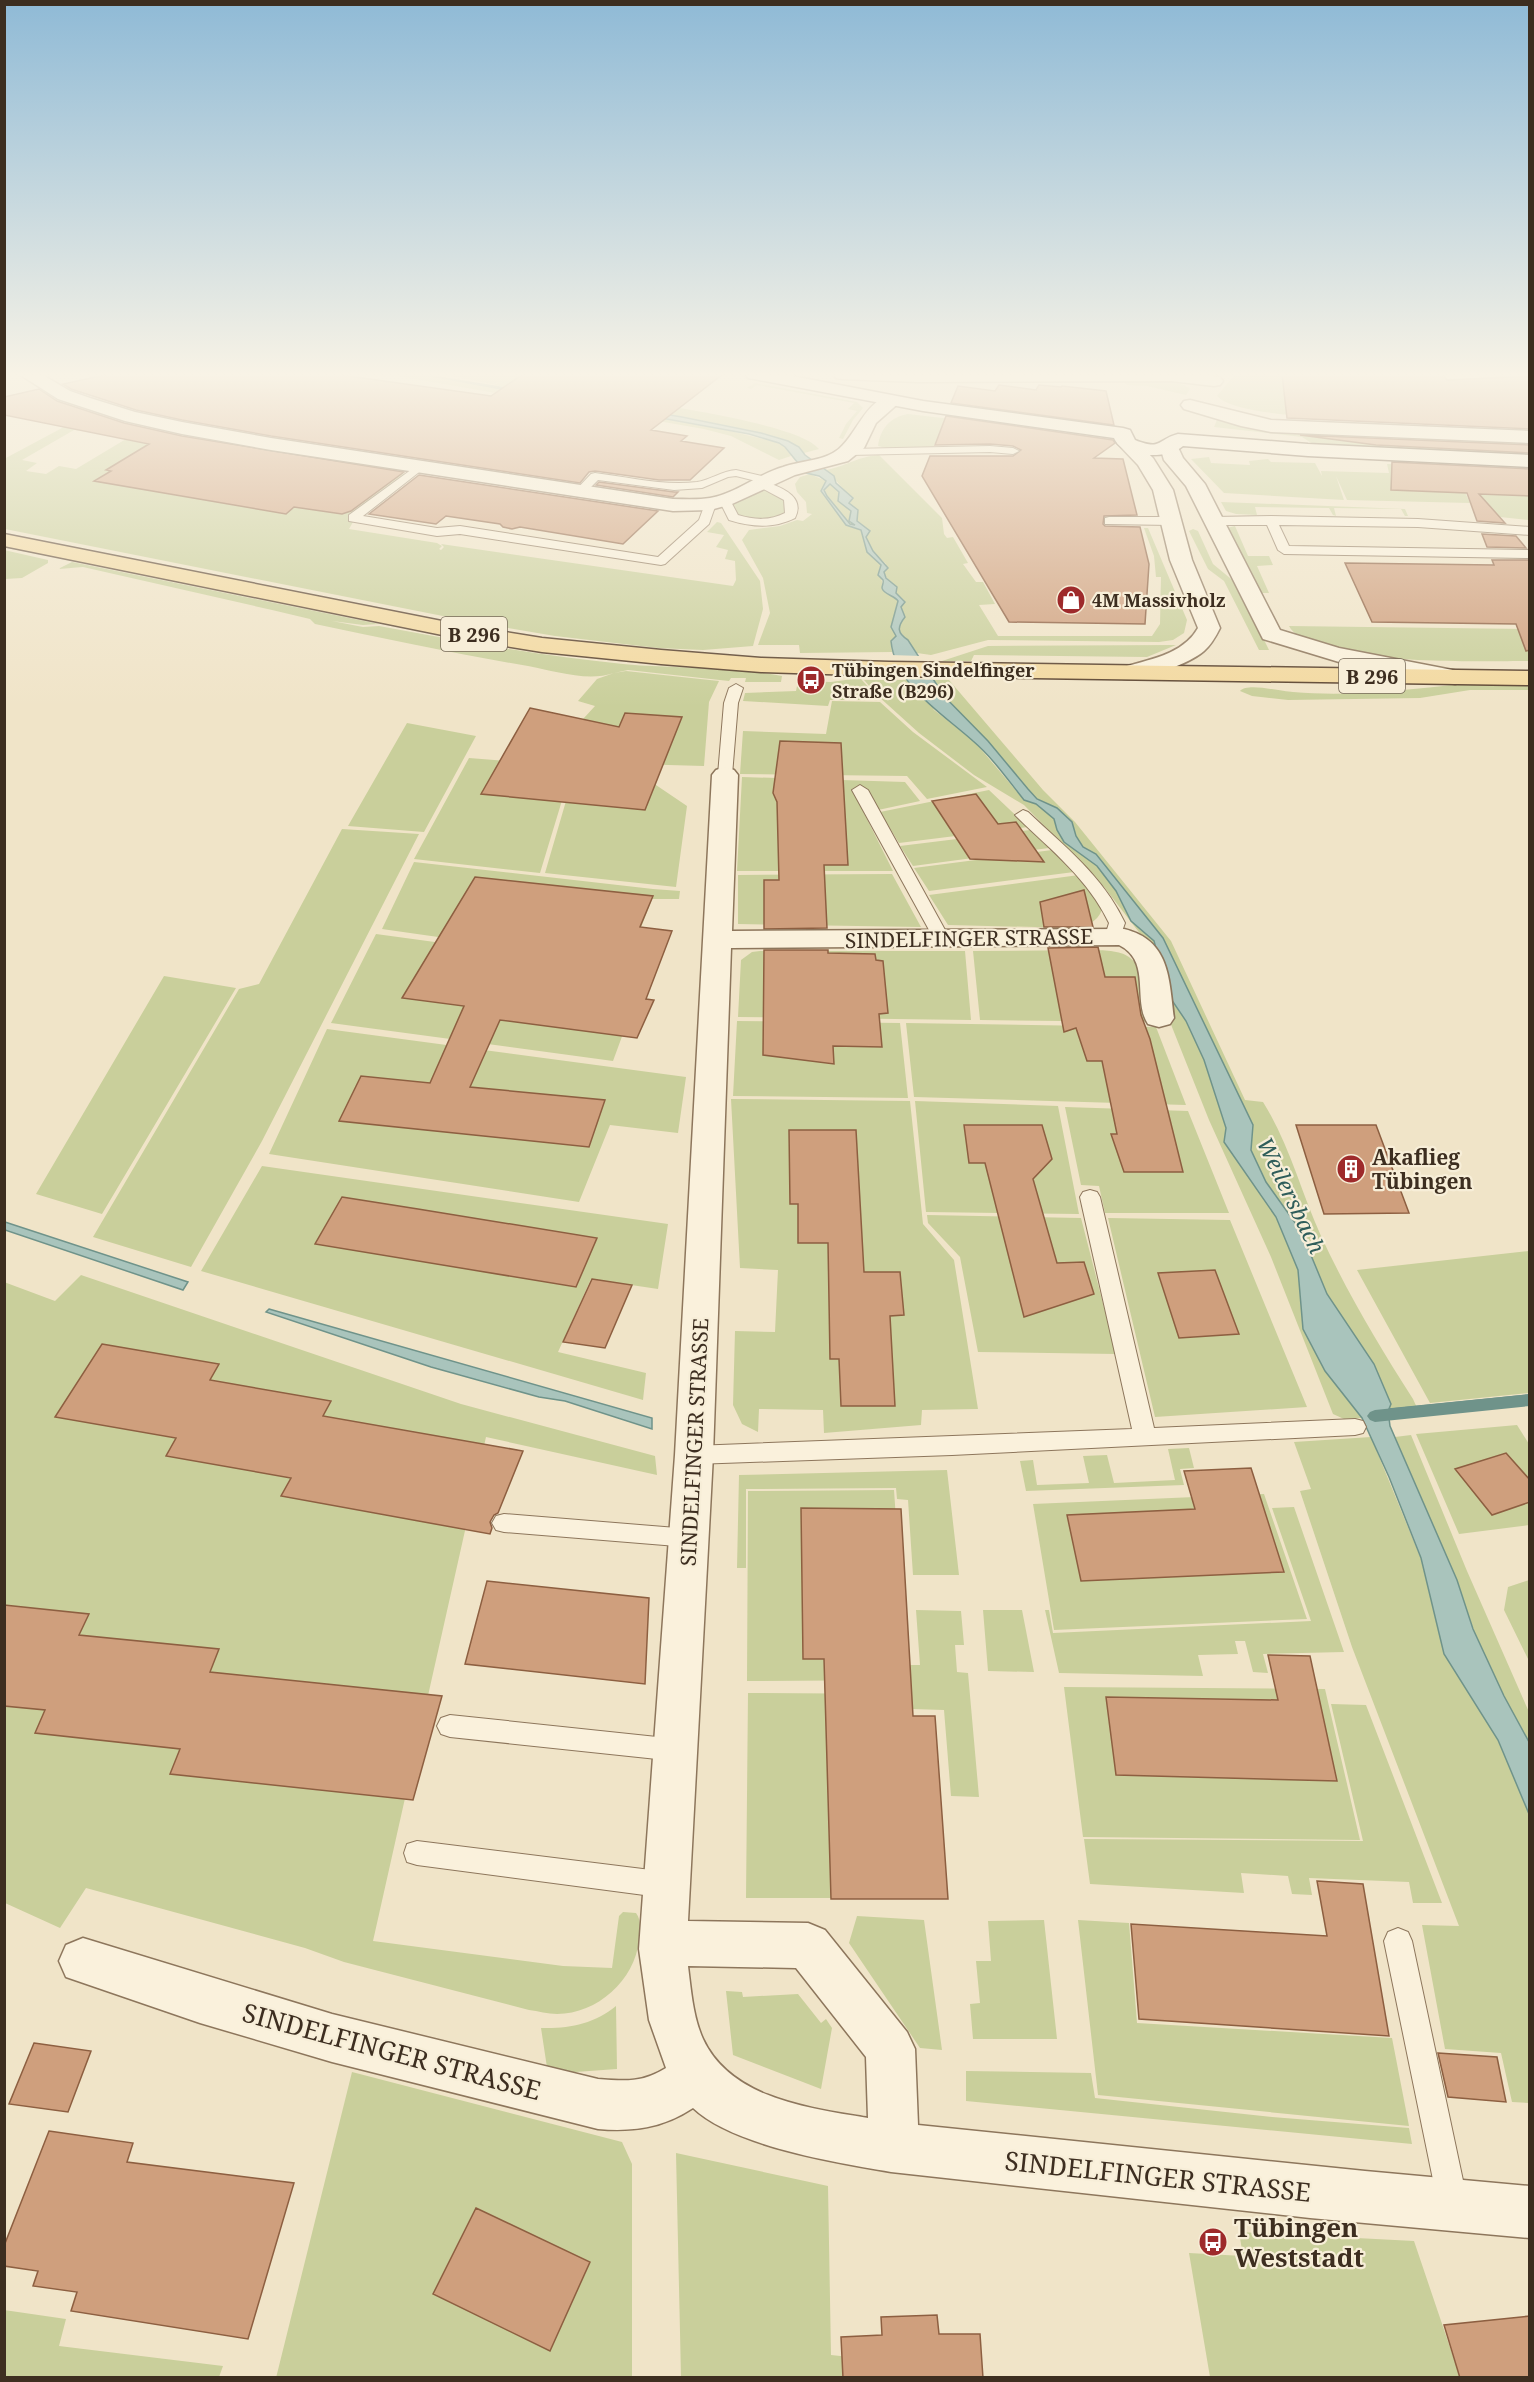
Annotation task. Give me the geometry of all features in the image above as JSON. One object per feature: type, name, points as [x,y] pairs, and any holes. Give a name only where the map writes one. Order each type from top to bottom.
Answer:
[{"type":"main road","name":"B 296","points":[[4,540],[424,625],[542,645],[707,662],[930,670],[1530,678]]},
{"type":"street","points":[[536,485],[673,505],[717,502],[756,485]]},
{"type":"street","points":[[1128,673],[1191,649],[1205,638],[1209,628],[1181,560],[1167,502],[1160,485]]},
{"type":"street","points":[[1196,485],[1271,634],[1289,675]]},
{"type":"street","points":[[1171,521],[1214,521]]},
{"type":"street","points":[[1271,634],[1305,647],[1343,657],[1455,677]]},
{"type":"street","name":"SINDELFINGER STRASSE","points":[[725,775],[694,1455],[664,1943],[666,1990],[688,2063],[704,2084],[727,2102],[760,2117],[827,2135],[894,2146],[1453,2206],[1530,2212]]},
{"type":"street","name":"SINDELFINGER STRASSE","points":[[719,940],[1113,936],[1133,940],[1144,947],[1153,968],[1159,1018]]},
{"type":"street","points":[[664,1943],[808,1946],[890,2049],[894,2146]]},
{"type":"street","name":"SINDELFINGER STRASSE","points":[[83,1961],[332,2038],[598,2104],[632,2107],[660,2102],[698,2075]]},
{"type":"lane","points":[[395,485],[353,518],[437,531],[459,530],[661,561],[705,521],[717,502],[733,517],[744,521],[773,522],[791,515],[792,504],[787,495],[769,485]]},
{"type":"lane","points":[[580,492],[586,485]]},
{"type":"lane","points":[[661,485],[674,487],[700,485]]},
{"type":"lane","points":[[1270,520],[1284,550],[1530,554]]},
{"type":"lane","points":[[1109,521],[1171,521]]},
{"type":"lane","points":[[1214,521],[1446,524],[1530,531]]},
{"type":"lane","name":"SINDELFINGER STRASSE","points":[[725,775],[731,703],[736,688]]},
{"type":"lane","points":[[860,790],[942,939]]},
{"type":"lane","points":[[1023,815],[1098,886],[1117,923],[1113,936]]},
{"type":"lane","points":[[1090,1197],[1145,1437]]},
{"type":"lane","points":[[694,1455],[1355,1427]]},
{"type":"lane","points":[[504,1523],[689,1538]]},
{"type":"lane","points":[[450,1726],[676,1750]]},
{"type":"lane","points":[[417,1853],[667,1885]]},
{"type":"lane","points":[[1398,1941],[1453,2206]]},
{"type":"green space","points":[[4,485],[246,485],[294,506],[360,485],[393,485],[349,520],[353,522],[349,529],[437,543],[442,546],[439,549],[441,550],[444,547],[441,544],[733,586],[736,580],[735,561],[725,559],[728,550],[716,547],[724,535],[707,532],[717,522],[721,523],[760,581],[763,609],[753,646],[703,650],[658,648],[555,636],[473,622],[5,529]]},
{"type":"green space","points":[[756,485],[766,485],[779,490],[793,510],[773,522],[733,517],[725,500]]},
{"type":"green space","points":[[795,485],[824,485],[821,491],[851,527],[861,530],[874,559],[881,565],[879,569],[885,591],[898,601],[892,627],[896,636],[891,641],[892,652],[800,653],[799,645],[758,645],[770,613],[763,578],[742,540],[749,530],[780,526],[797,520],[803,521],[812,514],[807,513],[806,502],[797,492]]},
{"type":"green space","points":[[831,485],[839,492],[839,501],[851,511],[857,526],[850,524],[824,490]]},
{"type":"green space","points":[[840,485],[909,485],[942,518],[944,534],[947,538],[953,537],[968,563],[963,564],[976,582],[983,582],[995,604],[979,605],[998,636],[1152,636],[1160,624],[1161,577],[1156,577],[1154,556],[1144,528],[1148,528],[1187,620],[1184,633],[1173,640],[1159,642],[988,640],[931,655],[917,653],[899,630],[899,625],[905,617],[901,607],[904,600],[896,593],[897,587],[883,572],[886,564],[873,552],[866,537],[868,529],[857,521],[858,510],[850,504],[850,497]]},
{"type":"green space","points":[[1216,485],[1339,485],[1344,500],[1224,493]]},
{"type":"green space","points":[[1340,485],[1462,485],[1470,503],[1347,500]]},
{"type":"green space","points":[[1529,485],[1529,520],[1500,517],[1472,486]]},
{"type":"green space","points":[[1221,502],[1405,509],[1408,516],[1405,516],[1401,509],[1334,508],[1336,516],[1329,508],[1255,507],[1257,515],[1236,514],[1226,511]]},
{"type":"green space","points":[[1235,526],[1248,556],[1269,556],[1273,565],[1257,566],[1269,593],[1262,593],[1227,528]]},
{"type":"green space","points":[[1193,529],[1198,531],[1213,564],[1236,583],[1269,650],[1259,650],[1224,581],[1208,569],[1189,531]]},
{"type":"green space","points":[[4,550],[48,560],[48,563],[22,578],[5,579]]},
{"type":"green space","points":[[72,562],[379,624],[363,625],[332,621],[363,627],[379,626],[500,648],[592,661],[643,666],[723,669],[782,676],[781,682],[745,682],[746,678],[731,678],[729,681],[628,670],[593,676],[571,675],[315,624],[310,619],[83,567],[58,569]]},
{"type":"green space","points":[[1289,626],[1529,629],[1529,661],[1440,661],[1363,655],[1330,649],[1304,639]]},
{"type":"green space","points":[[1176,645],[1147,657],[974,655],[971,661],[942,661],[988,646]]},
{"type":"green space","points":[[626,671],[719,681],[709,702],[704,766],[633,764],[561,743],[595,706],[578,701],[597,679]]},
{"type":"green space","points":[[861,679],[880,700],[830,700],[828,706],[743,701],[745,693],[796,691],[798,681],[831,682]]},
{"type":"green space","points":[[864,680],[908,680],[911,686],[928,699],[934,710],[974,741],[1024,800],[1036,804],[1054,819],[1057,830],[1097,866],[1116,891],[1131,921],[1154,941],[1169,996],[1186,1021],[1204,1060],[1226,1128],[1224,1142],[1277,1217],[1298,1270],[1303,1329],[1362,1418],[1344,1419],[1333,1414],[1271,1257],[1209,1120],[1168,1017],[1145,940],[1104,887],[1024,805],[974,775],[919,733],[878,696]]},
{"type":"green space","points":[[934,680],[949,680],[1043,790],[1075,822],[1171,941],[1245,1100],[1263,1102],[1272,1118],[1288,1151],[1331,1257],[1364,1319],[1418,1410],[1390,1411],[1374,1364],[1327,1294],[1301,1231],[1266,1182],[1251,1150],[1253,1125],[1194,1002],[1148,922],[1096,854],[1083,847],[1076,836],[1072,822],[1057,808],[1037,799],[988,741],[943,697]]},
{"type":"green space","points":[[1461,684],[1530,684],[1529,690],[1470,690],[1420,698],[1288,700],[1252,696],[1240,691],[1244,688],[1257,687],[1288,692],[1356,693]]},
{"type":"green space","points":[[832,701],[880,702],[913,732],[987,787],[927,799],[907,776],[740,774],[743,731],[826,734]]},
{"type":"green space","points":[[407,723],[476,736],[424,832],[348,826]]},
{"type":"green space","points":[[469,758],[532,763],[567,784],[540,873],[414,859]]},
{"type":"green space","points":[[573,777],[653,783],[687,806],[676,887],[545,873]]},
{"type":"green space","points":[[742,777],[905,782],[920,801],[864,813],[893,871],[737,871]]},
{"type":"green space","points":[[989,790],[1028,827],[899,843],[880,812]]},
{"type":"green space","points":[[342,829],[419,834],[262,1141],[191,1267],[93,1237],[239,989],[259,984]]},
{"type":"green space","points":[[1030,830],[1049,848],[913,866],[900,846]]},
{"type":"green space","points":[[1052,850],[1074,872],[929,891],[914,868]]},
{"type":"green space","points":[[414,862],[680,891],[679,899],[652,899],[627,964],[382,929]]},
{"type":"green space","points":[[892,874],[921,927],[738,924],[738,875]]},
{"type":"green space","points":[[1079,875],[1102,910],[1091,923],[1075,928],[948,925],[929,895]]},
{"type":"green space","points":[[376,934],[646,971],[613,1061],[331,1023]]},
{"type":"green space","points":[[1097,950],[1124,954],[1136,964],[1153,1022],[980,1020],[973,951]]},
{"type":"green space","points":[[965,951],[971,1020],[738,1017],[741,960],[752,952]]},
{"type":"green space","points":[[164,976],[236,988],[102,1214],[36,1194]]},
{"type":"green space","points":[[737,1021],[900,1023],[908,1098],[733,1096]]},
{"type":"green space","points":[[906,1023],[1156,1027],[1186,1105],[914,1097]]},
{"type":"green space","points":[[327,1029],[686,1077],[678,1133],[610,1125],[579,1202],[269,1154]]},
{"type":"green space","points":[[731,1099],[910,1101],[923,1224],[954,1260],[978,1409],[922,1410],[921,1425],[824,1433],[823,1410],[759,1409],[758,1432],[742,1424],[733,1405],[735,1331],[775,1332],[778,1270],[740,1268]]},
{"type":"green space","points":[[915,1101],[1058,1106],[1079,1214],[926,1212]]},
{"type":"green space","points":[[1065,1107],[1188,1111],[1229,1213],[1105,1213],[1099,1186],[1081,1185]]},
{"type":"green space","points":[[262,1166],[668,1224],[658,1289],[591,1279],[558,1352],[646,1373],[643,1400],[201,1271]]},
{"type":"green space","points":[[927,1215],[1081,1218],[1116,1354],[978,1352],[960,1257],[928,1223]]},
{"type":"green space","points":[[1108,1218],[1230,1220],[1307,1407],[1155,1417]]},
{"type":"green space","points":[[1529,1251],[1529,1393],[1430,1403],[1357,1270]]},
{"type":"green space","points":[[81,1275],[461,1404],[655,1456],[657,1475],[486,1437],[373,1941],[563,1966],[612,1968],[619,1916],[623,1912],[636,1913],[640,1926],[636,1955],[622,1981],[612,1992],[586,2008],[554,2014],[529,2010],[344,1962],[305,1948],[86,1888],[60,1928],[5,1903],[4,1282],[55,1301]]},
{"type":"green space","points":[[1517,1425],[1529,1444],[1529,1525],[1459,1534],[1416,1434]]},
{"type":"green space","points":[[1411,1435],[1529,1712],[1529,1742],[1504,1696],[1473,1629],[1457,1580],[1395,1437]]},
{"type":"green space","points":[[1371,1437],[1421,1559],[1444,1654],[1498,1740],[1529,1814],[1529,2103],[1512,2102],[1501,2053],[1445,2049],[1422,1925],[1459,1926],[1352,1647],[1300,1491],[1311,1489],[1294,1442]]},
{"type":"green space","points":[[1189,1448],[1194,1468],[1180,1469],[1184,1485],[1026,1491],[1020,1461],[1033,1460],[1037,1485],[1089,1483],[1083,1456],[1107,1455],[1114,1483],[1175,1480],[1168,1449]]},
{"type":"green space","points":[[947,1470],[959,1575],[913,1575],[908,1500],[897,1499],[896,1488],[746,1489],[746,1568],[737,1568],[739,1475]]},
{"type":"green space","points":[[894,1490],[907,1680],[747,1681],[748,1491]]},
{"type":"green space","points":[[1264,1494],[1307,1619],[1054,1630],[1033,1504]]},
{"type":"green space","points":[[1294,1507],[1344,1652],[1263,1654],[1268,1673],[1253,1672],[1245,1641],[1235,1641],[1238,1654],[1198,1655],[1203,1676],[1059,1673],[1045,1610],[1049,1610],[1053,1633],[1311,1621],[1272,1508]]},
{"type":"green space","points":[[1530,1580],[1529,1661],[1504,1610],[1508,1587]]},
{"type":"green space","points":[[916,1610],[961,1611],[964,1645],[955,1645],[957,1672],[968,1673],[979,1797],[951,1796],[944,1710],[912,1709],[909,1665],[920,1665]]},
{"type":"green space","points":[[983,1610],[1022,1610],[1034,1672],[988,1671]]},
{"type":"green space","points":[[1064,1687],[1325,1689],[1360,1840],[1083,1837]]},
{"type":"green space","points":[[748,1693],[908,1694],[921,1898],[746,1898]]},
{"type":"green space","points":[[1331,1704],[1366,1705],[1442,1903],[1413,1903],[1409,1882],[1309,1878],[1312,1895],[1292,1894],[1288,1876],[1241,1873],[1244,1893],[1090,1884],[1084,1839],[1363,1841]]},
{"type":"green space","points":[[857,1916],[924,1920],[942,2050],[920,2048],[849,1943]]},
{"type":"green space","points":[[1044,1920],[1057,2039],[973,2039],[970,2004],[980,2003],[976,1961],[991,1961],[988,1921]]},
{"type":"green space","points":[[1078,1920],[1129,1923],[1137,2023],[1392,2038],[1409,2126],[1098,2095]]},
{"type":"green space","points":[[726,1991],[742,1992],[743,1997],[798,1994],[821,2023],[826,2019],[832,2028],[821,2089],[733,2055]]},
{"type":"green space","points":[[616,2006],[617,2069],[548,2074],[541,2028],[561,2028],[580,2024],[599,2017]]},
{"type":"green space","points":[[966,2071],[1091,2073],[1095,2098],[1272,2117],[1409,2128],[1412,2144],[966,2101]]},
{"type":"green space","points":[[352,2072],[622,2142],[632,2164],[632,2377],[276,2378]]},
{"type":"green space","points":[[676,2153],[828,2186],[831,2355],[859,2358],[887,2377],[681,2377]]},
{"type":"green space","points":[[1239,2232],[1414,2241],[1460,2377],[1210,2377],[1189,2253],[1243,2256]]},
{"type":"green space","points":[[4,2310],[66,2319],[59,2346],[223,2366],[219,2377],[5,2377]]},
{"type":"water","points":[[824,485],[829,485],[824,490],[827,496],[850,524],[855,525],[849,521],[851,511],[838,501],[839,492],[831,485],[838,485],[853,498],[849,503],[858,510],[857,521],[870,531],[866,537],[873,551],[888,568],[884,572],[886,578],[897,587],[896,593],[905,602],[901,607],[905,617],[899,630],[937,685],[937,689],[988,741],[1037,799],[1057,808],[1072,822],[1076,836],[1083,847],[1096,854],[1163,938],[1253,1125],[1251,1150],[1266,1182],[1301,1231],[1327,1294],[1374,1364],[1391,1404],[1389,1409],[1529,1395],[1388,1410],[1390,1426],[1457,1580],[1473,1629],[1504,1696],[1529,1742],[1529,1814],[1498,1740],[1444,1654],[1421,1558],[1389,1477],[1362,1418],[1325,1371],[1303,1329],[1298,1270],[1276,1217],[1224,1142],[1226,1128],[1204,1060],[1186,1021],[1169,996],[1154,941],[1131,921],[1116,891],[1097,866],[1064,842],[1054,819],[1036,804],[1024,800],[987,755],[911,685],[894,657],[891,641],[896,636],[891,627],[898,601],[883,590],[883,580],[878,575],[881,565],[867,552],[861,530],[846,525],[821,491]]},
{"type":"water","points":[[5,1222],[188,1282],[183,1290],[5,1230]]},
{"type":"water","points":[[269,1309],[652,1418],[652,1429],[565,1401],[539,1397],[431,1367],[266,1312]]},
{"type":"pier","points":[[890,655],[922,656],[937,680],[904,679]]},
{"type":"building","points":[[118,485],[386,485],[351,511],[342,514],[294,507],[286,514]]},
{"type":"building","points":[[406,485],[486,485],[658,511],[623,544],[520,527],[512,529],[500,524],[446,516],[436,524],[369,514]]},
{"type":"building","points":[[597,485],[623,485],[678,492],[673,497]]},
{"type":"building","points":[[927,485],[1130,485],[1137,515],[1104,516],[1103,524],[1105,526],[1140,527],[1149,564],[1145,624],[1009,622]]},
{"type":"building","points":[[1391,485],[1530,485],[1530,496],[1479,494],[1505,523],[1477,521],[1467,493],[1391,490]]},
{"type":"building","points":[[1482,534],[1516,536],[1526,548],[1487,547]]},
{"type":"building","points":[[1492,560],[1530,560],[1530,650],[1526,651],[1516,624],[1372,622],[1345,563],[1494,565]]},
{"type":"building","points":[[530,708],[619,727],[625,713],[682,717],[645,810],[481,794]]},
{"type":"building","points":[[780,741],[841,743],[848,865],[824,865],[827,928],[764,929],[764,880],[779,880],[777,802],[773,793]]},
{"type":"building","points":[[976,794],[998,824],[1016,822],[1044,862],[970,859],[932,801]]},
{"type":"building","points":[[475,877],[653,896],[640,927],[672,931],[646,999],[654,1000],[637,1038],[500,1020],[470,1087],[605,1100],[589,1147],[339,1121],[361,1076],[430,1083],[464,1006],[402,998]]},
{"type":"building","points":[[1084,890],[1093,927],[1044,927],[1040,902]]},
{"type":"building","points":[[1098,947],[1105,977],[1135,977],[1141,1015],[1150,1039],[1183,1172],[1124,1172],[1111,1134],[1117,1134],[1102,1061],[1087,1061],[1076,1028],[1064,1032],[1048,948]]},
{"type":"building","points":[[764,950],[828,950],[828,953],[875,954],[876,960],[883,961],[888,1013],[879,1014],[882,1047],[833,1046],[834,1064],[763,1055]]},
{"type":"building","points":[[964,1125],[1042,1125],[1052,1159],[1033,1179],[1057,1263],[1084,1262],[1094,1294],[1024,1317],[985,1163],[969,1163]]},
{"type":"building","name":"Akaflieg Tübingen","points":[[1296,1125],[1376,1125],[1409,1213],[1324,1214]]},
{"type":"building","points":[[789,1130],[856,1130],[864,1272],[900,1272],[904,1315],[890,1316],[895,1406],[841,1406],[839,1359],[830,1359],[828,1243],[798,1243],[798,1204],[790,1204]]},
{"type":"building","points":[[342,1197],[597,1238],[576,1287],[315,1244]]},
{"type":"building","points":[[1215,1270],[1239,1334],[1179,1338],[1158,1273]]},
{"type":"building","points":[[592,1279],[632,1285],[605,1348],[563,1342]]},
{"type":"building","points":[[102,1344],[219,1364],[210,1380],[331,1401],[323,1416],[523,1451],[498,1513],[490,1522],[492,1528],[490,1534],[281,1496],[291,1478],[166,1456],[176,1438],[55,1417]]},
{"type":"building","points":[[1506,1453],[1530,1480],[1530,1502],[1492,1515],[1455,1469]]},
{"type":"building","points":[[1251,1468],[1284,1572],[1081,1581],[1067,1515],[1195,1509],[1184,1471]]},
{"type":"building","points":[[801,1508],[901,1509],[913,1716],[935,1716],[948,1899],[831,1899],[824,1659],[803,1659]]},
{"type":"building","points":[[487,1581],[649,1598],[645,1684],[465,1664]]},
{"type":"building","points":[[4,1605],[89,1614],[79,1635],[219,1649],[210,1672],[442,1696],[413,1800],[170,1774],[180,1749],[35,1733],[45,1710],[4,1706]]},
{"type":"building","points":[[1268,1655],[1310,1656],[1337,1781],[1116,1775],[1106,1697],[1278,1700]]},
{"type":"building","points":[[1317,1881],[1363,1884],[1389,2036],[1139,2019],[1131,1924],[1327,1936]]},
{"type":"building","points":[[34,2043],[91,2051],[68,2112],[9,2104]]},
{"type":"building","points":[[1438,2053],[1497,2057],[1506,2102],[1448,2097]]},
{"type":"building","points":[[49,2131],[133,2143],[127,2162],[294,2183],[248,2339],[71,2311],[77,2292],[33,2286],[38,2271],[4,2266],[4,2246]]},
{"type":"building","points":[[476,2208],[590,2262],[550,2351],[433,2294]]},
{"type":"building","points":[[937,2315],[939,2334],[980,2334],[983,2378],[843,2378],[841,2337],[882,2335],[881,2317]]},
{"type":"building","points":[[1530,2316],[1530,2378],[1460,2378],[1444,2325]]},
{"type":"waterway","points":[[1375,1416],[1530,1400]]},
{"type":"place","name":"4M Massivholz","points":[[1071,600]]},
{"type":"place","name":"Tübingen Sindelfinger Straße (B296)","points":[[811,680]]},
{"type":"place","name":"Akaflieg Tübingen","points":[[1351,1169]]},
{"type":"place","name":"Tübingen Weststadt","points":[[1213,2242]]},
{"type":"water label","name":"Weilersbach","points":[[1292,1195]]}]
